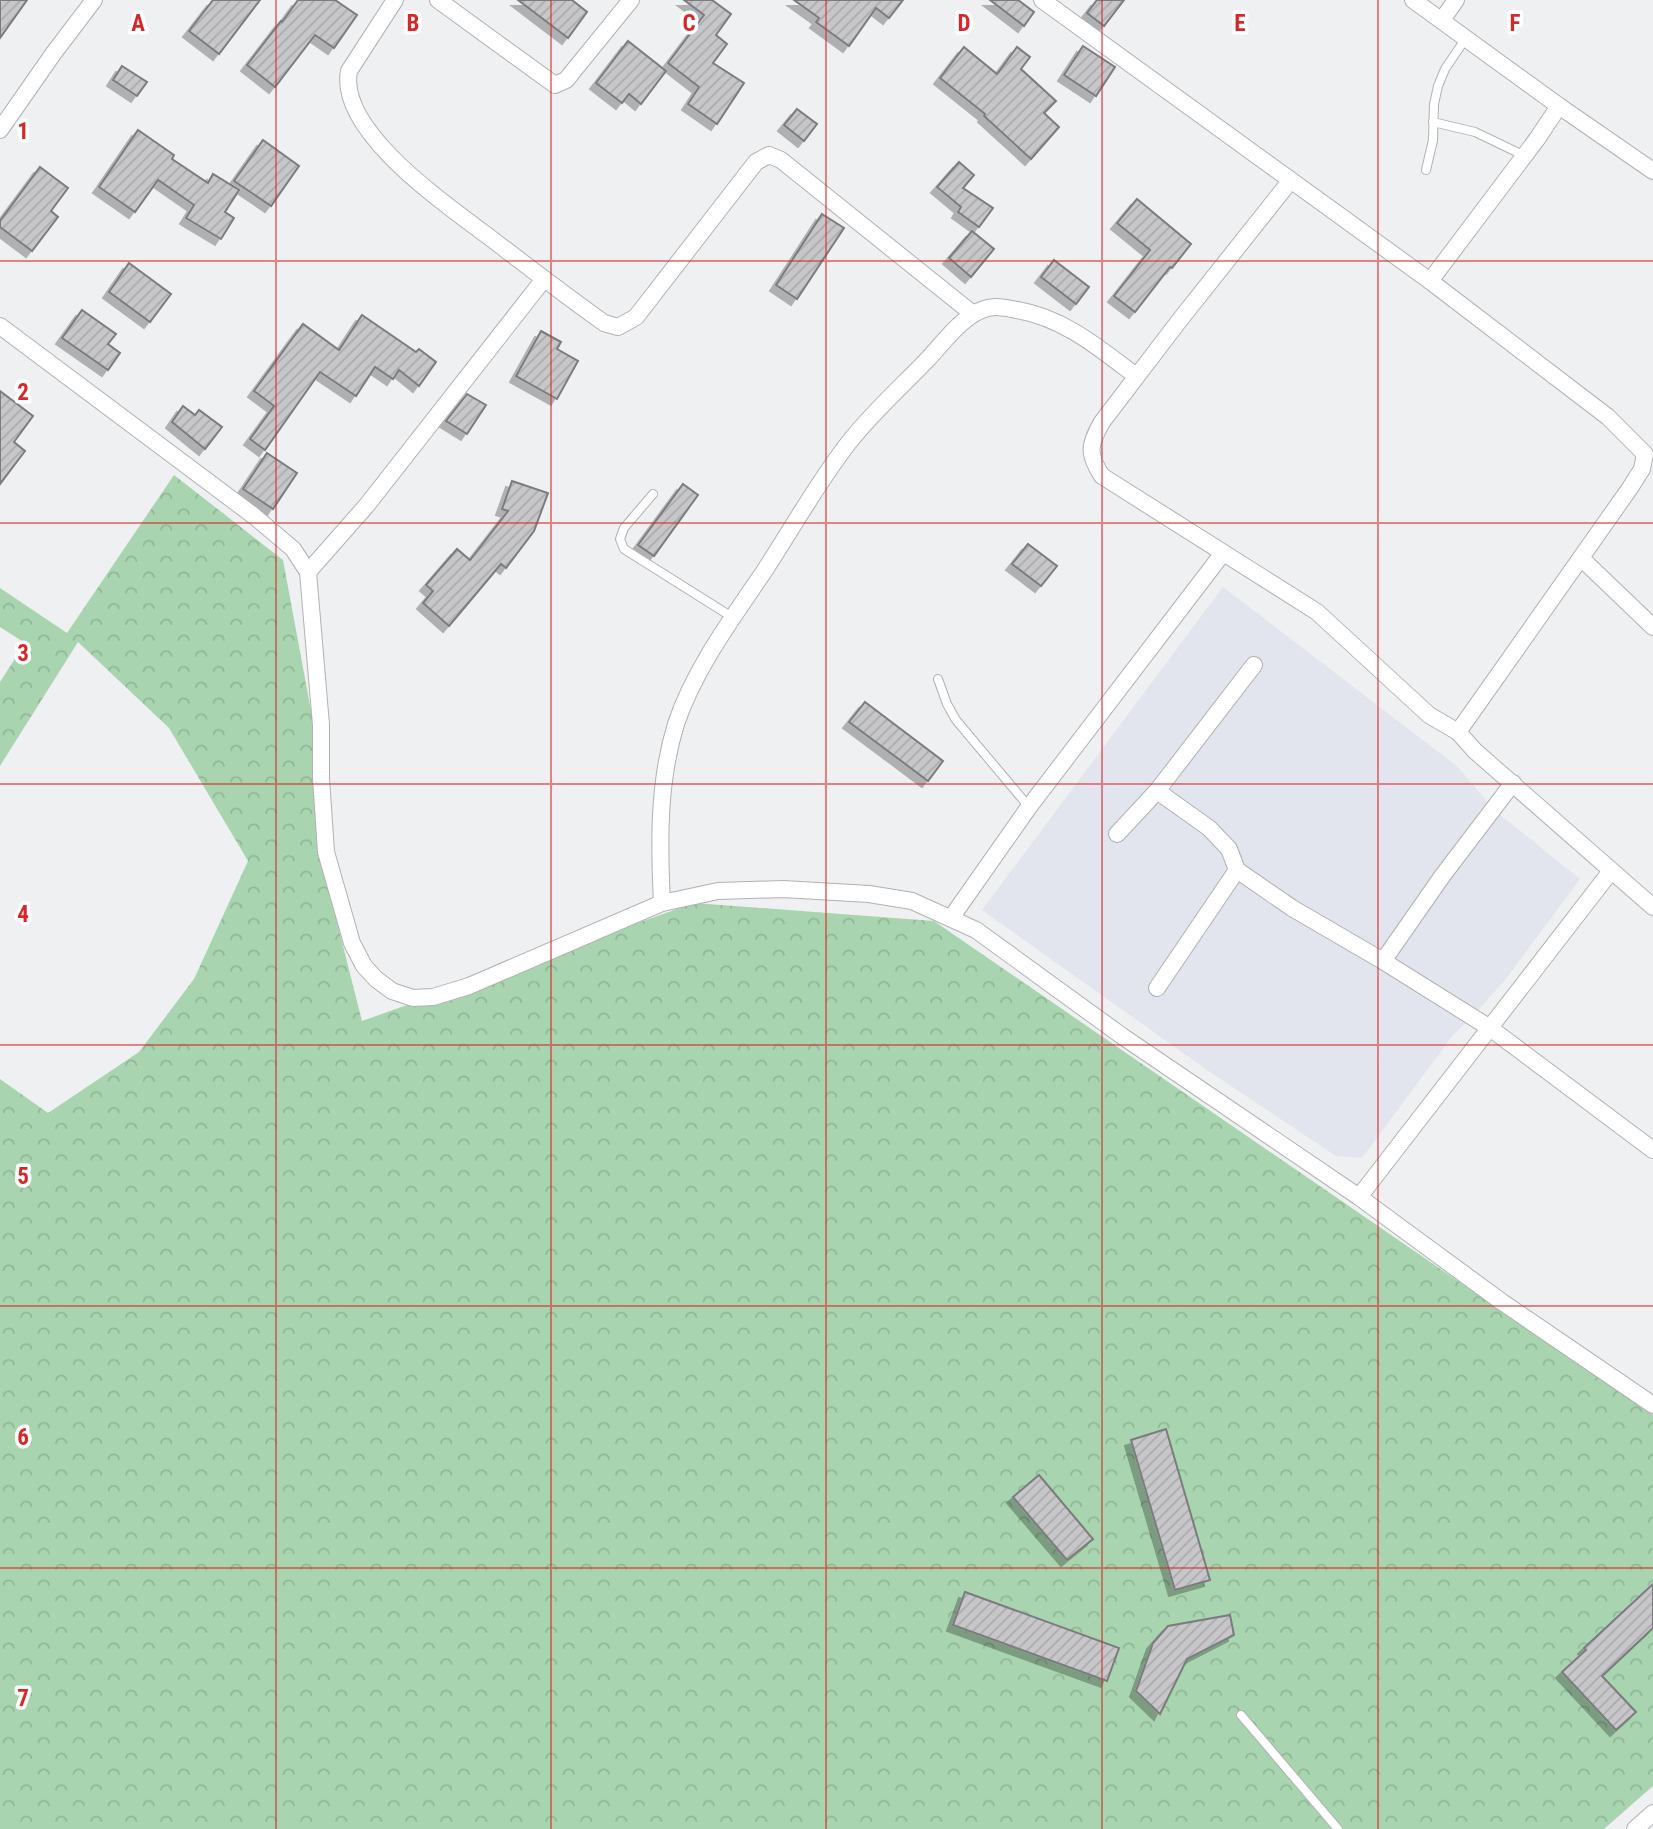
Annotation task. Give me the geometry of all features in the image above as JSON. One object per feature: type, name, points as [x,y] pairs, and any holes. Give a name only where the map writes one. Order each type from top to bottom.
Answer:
[{"type":"street","points":[[0,130],[94,0]]},
{"type":"street","points":[[395,0],[349,71],[349,94],[356,111],[398,164],[460,215],[604,323],[618,327],[636,317],[756,162],[769,155],[782,160],[973,314]]},
{"type":"street","points":[[438,0],[555,85],[566,80],[631,0]]},
{"type":"street","points":[[1042,0],[1430,281],[1608,418],[1644,454],[1642,469],[1582,559],[1458,732]]},
{"type":"street","points":[[1413,0],[1653,171]]},
{"type":"street","points":[[1442,20],[1456,0]]},
{"type":"street","points":[[1430,281],[1525,156],[1559,106]]},
{"type":"street","points":[[1291,180],[1136,376],[1094,437],[1092,461],[1101,476],[1317,612],[1429,715],[1458,732],[1475,751],[1653,907]]},
{"type":"street","points":[[308,572],[375,496],[544,279]]},
{"type":"street","points":[[662,903],[659,850],[663,779],[677,723],[704,665],[732,617],[819,483],[851,439],[973,314],[995,307],[1036,314],[1062,324],[1136,376]]},
{"type":"street","points":[[0,326],[254,516],[293,549],[308,572],[321,725],[326,852],[352,943],[364,966],[392,991],[413,998],[433,997],[469,986],[662,903],[718,891],[795,890],[869,894],[912,901],[976,930],[1122,1036],[1359,1197],[1502,1302],[1653,1405]]},
{"type":"street","points":[[951,918],[1029,807],[1223,553]]},
{"type":"street","points":[[1582,559],[1653,627]]},
{"type":"street","points":[[1118,834],[1157,791],[1254,666]]},
{"type":"street","points":[[1383,961],[1513,783]]},
{"type":"street","points":[[1157,791],[1209,828],[1229,849],[1237,870],[1292,908],[1490,1028],[1653,1150]]},
{"type":"street","points":[[1157,988],[1237,870]]},
{"type":"street","points":[[1359,1197],[1611,871]]},
{"type":"street","points":[[1635,1829],[1653,1814]]},
{"type":"lane","points":[[1426,170],[1433,140],[1434,104],[1445,69],[1466,38]]},
{"type":"lane","points":[[1433,122],[1475,132],[1525,156]]},
{"type":"lane","points":[[653,494],[624,528],[620,539],[624,549],[732,617]]},
{"type":"lane","points":[[938,679],[956,720],[1029,807]]},
{"type":"lane","points":[[1241,1715],[1338,1829]]},
{"type":"shaded area","points":[[1223,587],[1458,767],[1493,809],[1580,879],[1505,980],[1453,1035],[1362,1158],[1336,1156],[1207,1070],[982,910]]},
{"type":"green space","points":[[174,475],[283,560],[312,716],[317,843],[362,1021],[694,903],[934,921],[1653,1415],[1653,1786],[1604,1829],[0,1829],[0,1079],[48,1113],[139,1052],[194,979],[248,861],[169,728],[78,642],[0,766],[0,682],[25,643],[0,627],[0,588],[67,633]]},
{"type":"building","points":[[0,0],[27,0],[0,38]]},
{"type":"building","points":[[213,0],[260,0],[219,54],[189,31]]},
{"type":"building","points":[[298,0],[335,0],[357,15],[334,48],[315,35],[275,87],[247,65]]},
{"type":"building","points":[[518,0],[572,0],[587,12],[568,38]]},
{"type":"building","points":[[684,0],[712,0],[731,14],[716,35],[727,44],[713,63],[744,83],[717,124],[688,104],[699,87],[668,63],[704,15]]},
{"type":"building","points":[[794,0],[903,0],[889,18],[876,8],[849,46],[816,22],[819,18]]},
{"type":"building","points":[[990,0],[1018,0],[1034,12],[1024,26]]},
{"type":"building","points":[[1097,0],[1124,0],[1104,26],[1087,13]]},
{"type":"building","points":[[628,41],[666,71],[641,104],[629,94],[622,103],[596,83]]},
{"type":"building","points":[[1083,46],[1115,67],[1096,96],[1064,75]]},
{"type":"building","points":[[964,47],[997,74],[1017,47],[1030,57],[1021,69],[1056,101],[1044,113],[1059,127],[1031,159],[984,116],[985,114],[940,78]]},
{"type":"building","points":[[122,66],[147,82],[137,96],[113,80]]},
{"type":"building","points":[[797,109],[817,124],[804,141],[784,125]]},
{"type":"building","points":[[138,130],[174,155],[172,159],[208,183],[213,174],[239,190],[225,212],[234,218],[221,239],[186,218],[194,205],[158,180],[135,212],[99,187]]},
{"type":"building","points":[[263,140],[299,166],[271,206],[234,181]]},
{"type":"building","points":[[959,162],[974,175],[963,188],[993,208],[979,227],[958,212],[961,207],[937,187]]},
{"type":"building","points":[[40,167],[68,188],[51,211],[58,217],[32,251],[0,227],[0,221]]},
{"type":"building","points":[[1137,199],[1191,244],[1135,312],[1114,296],[1150,250],[1117,223]]},
{"type":"building","points":[[822,214],[844,228],[797,299],[776,285]]},
{"type":"building","points":[[972,231],[994,249],[971,277],[949,258]]},
{"type":"building","points":[[1054,260],[1089,287],[1076,304],[1041,277]]},
{"type":"building","points":[[129,263],[171,294],[150,322],[109,292]]},
{"type":"building","points":[[82,310],[116,334],[108,344],[120,353],[108,370],[62,338]]},
{"type":"building","points":[[362,315],[416,352],[419,349],[436,362],[419,386],[399,370],[393,379],[375,367],[356,396],[320,372],[265,450],[250,439],[274,406],[254,391],[303,324],[339,350]]},
{"type":"building","points":[[541,331],[561,342],[557,349],[578,361],[557,399],[516,376]]},
{"type":"building","points":[[0,391],[33,416],[14,442],[25,451],[0,484]]},
{"type":"building","points":[[467,394],[486,405],[467,434],[446,421]]},
{"type":"building","points":[[183,406],[195,415],[199,410],[222,427],[205,449],[172,422]]},
{"type":"building","points":[[267,453],[297,473],[273,509],[243,489]]},
{"type":"building","points":[[512,481],[548,493],[534,531],[506,568],[501,564],[449,626],[423,603],[433,591],[426,585],[457,549],[470,560],[508,511],[502,509]]},
{"type":"building","points":[[683,484],[698,495],[654,556],[638,545]]},
{"type":"building","points":[[1028,544],[1057,566],[1041,586],[1012,564]]},
{"type":"building","points":[[865,702],[943,761],[928,781],[849,722]]},
{"type":"building","points":[[1166,1429],[1210,1580],[1175,1590],[1131,1440]]},
{"type":"building","points":[[1039,1475],[1093,1539],[1067,1560],[1013,1497]]},
{"type":"building","points":[[1653,1584],[1653,1628],[1602,1676],[1636,1712],[1616,1730],[1562,1672]]},
{"type":"building","points":[[965,1592],[1119,1648],[1107,1681],[953,1625]]},
{"type":"building","points":[[1230,1615],[1234,1635],[1187,1659],[1160,1714],[1136,1691],[1153,1643],[1168,1626]]}]
